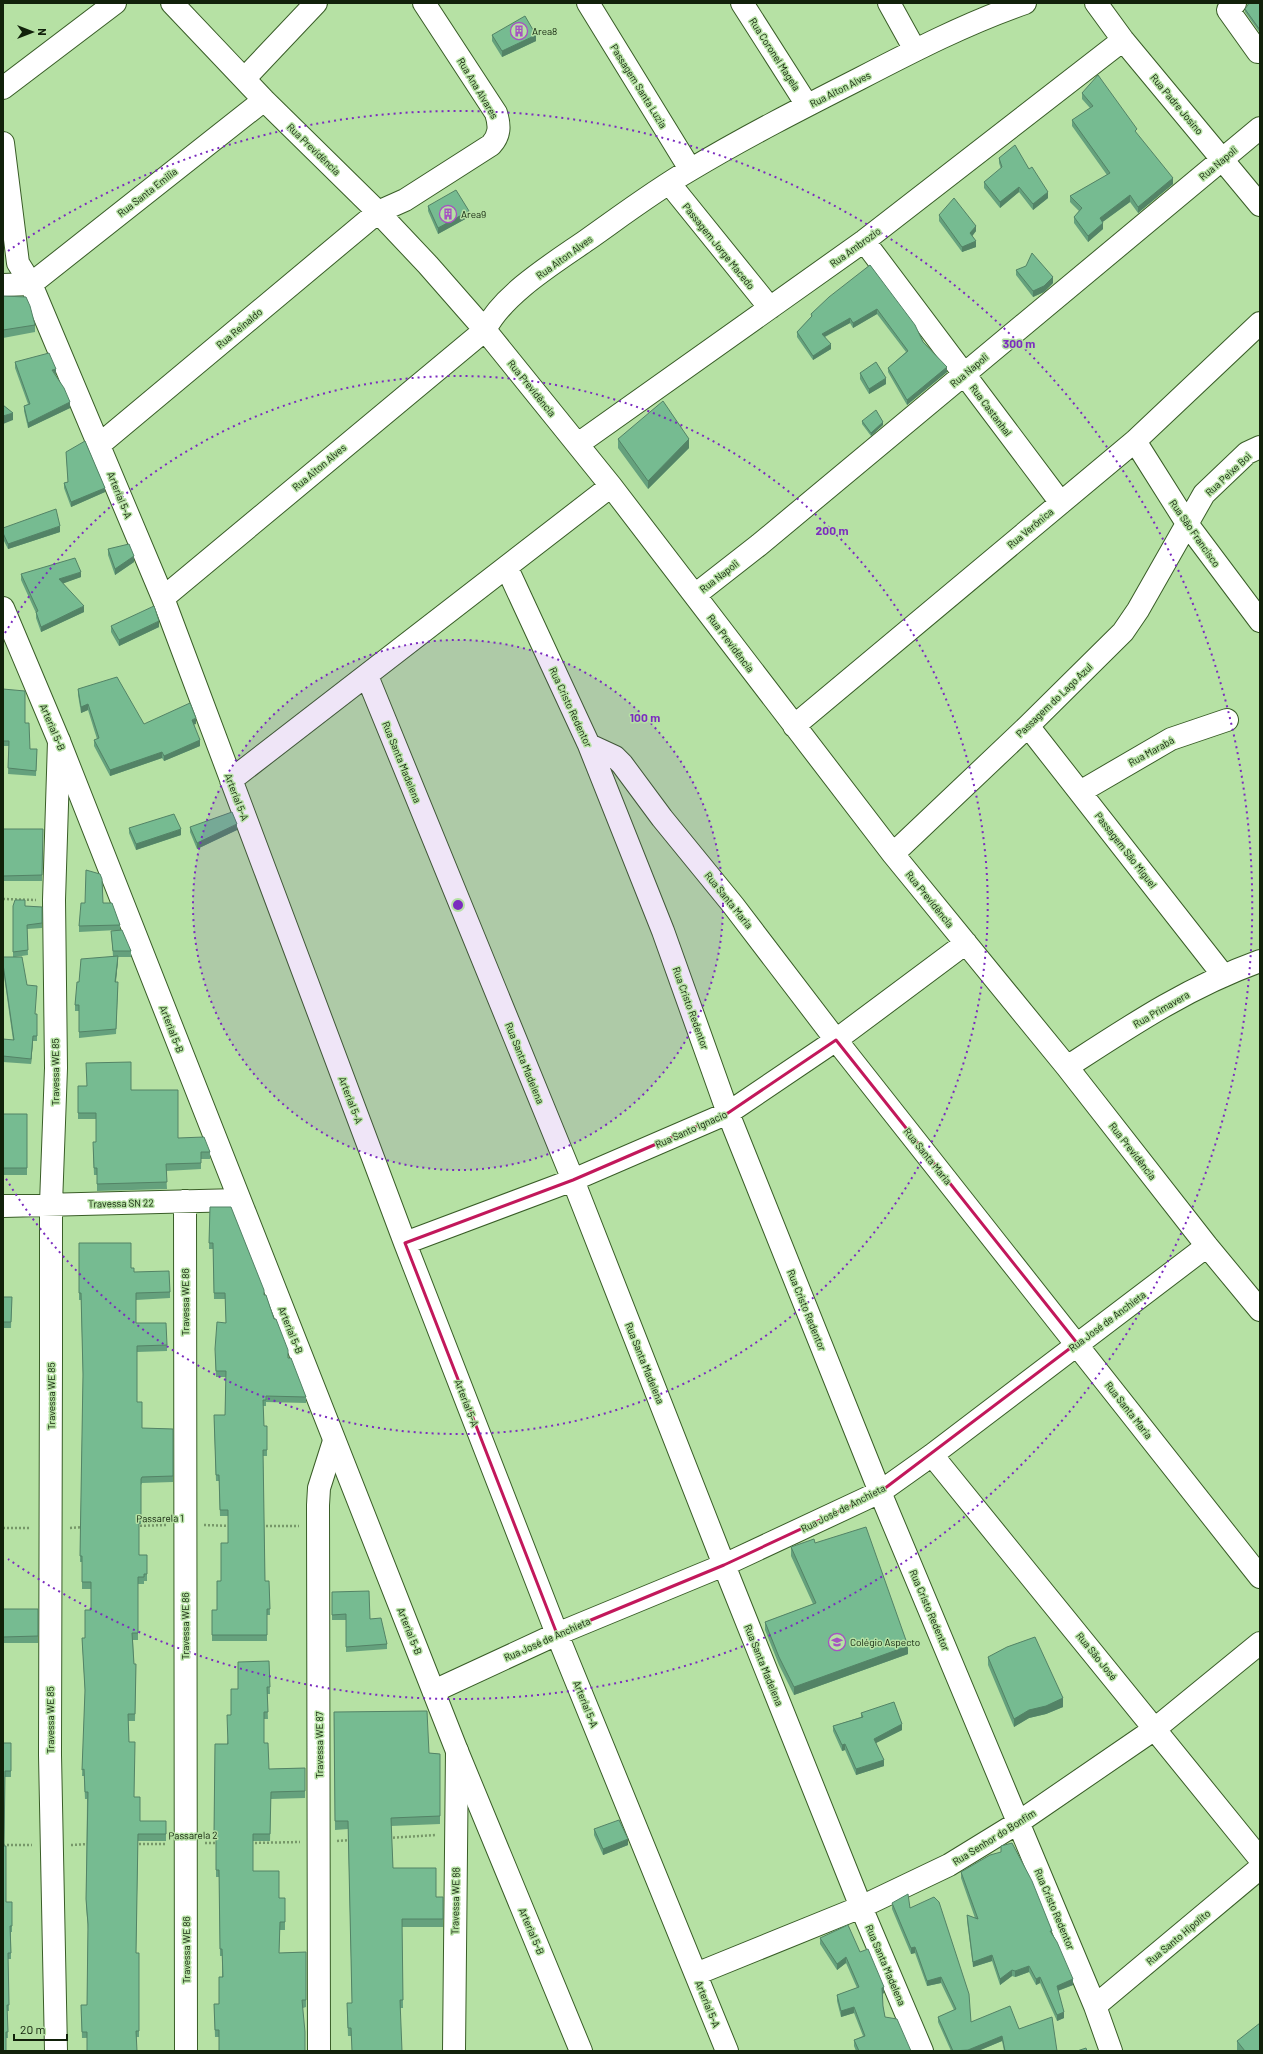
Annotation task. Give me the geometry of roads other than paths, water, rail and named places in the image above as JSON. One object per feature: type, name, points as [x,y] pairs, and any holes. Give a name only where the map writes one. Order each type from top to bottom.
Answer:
[{"type":"street","points":[[3,88],[115,3]]},
{"type":"street","name":"Rua Previdência","points":[[172,3],[245,78],[264,100],[378,212],[428,265],[485,330],[611,486],[893,854],[1067,1067],[1206,1246],[1260,1310]]},
{"type":"street","points":[[245,78],[316,3]]},
{"type":"street","name":"Passagem Santa Luzia","points":[[588,3],[690,169]]},
{"type":"street","name":"Rua Coronel Magela","points":[[742,3],[807,105]]},
{"type":"street","points":[[889,3],[915,50]]},
{"type":"street","name":"Rua Aiton Alves","points":[[163,598],[319,466],[485,330],[491,318],[507,300],[557,261],[669,183],[690,169],[807,105],[915,50],[1002,7],[1025,3]]},
{"type":"street","name":"Rua Padre Josino","points":[[1096,3],[1123,40],[1260,205]]},
{"type":"street","points":[[1235,3],[1228,10],[1258,52],[1260,50]]},
{"type":"street","name":"Rua Ana Alvares","points":[[378,212],[405,200],[491,145],[499,133],[499,124],[496,113],[424,5]]},
{"type":"street","name":"Rua Ambrozio","points":[[578,444],[864,241],[1123,40]]},
{"type":"street","name":"Rua Santa Emilia","points":[[31,284],[264,100]]},
{"type":"street","name":"Rua Napoli","points":[[695,595],[759,545],[1260,128]]},
{"type":"street","name":"Arterial 5-A","points":[[3,143],[11,263],[31,284],[163,598],[405,1243],[557,1634],[727,2051]]},
{"type":"street","name":"Passagem Jorge Macedo","points":[[669,183],[770,308]]},
{"type":"street","name":"Rua Reinaldo","points":[[99,445],[378,212]]},
{"type":"street","name":"Rua Castanhal","points":[[864,241],[1061,503]]},
{"type":"street","points":[[3,285],[31,284]]},
{"type":"street","name":"Rua Verônica","points":[[794,726],[1134,441],[1260,323]]},
{"type":"street","name":"Rua São Francisco","points":[[1134,441],[1188,525],[1260,621]]},
{"type":"street","name":"Rua Peixe Boi","points":[[1188,525],[1204,494],[1247,454],[1260,447]]},
{"type":"street","points":[[231,780],[507,568],[611,486]]},
{"type":"street","name":"Passagem do Lago Azul","points":[[893,854],[1028,726],[1123,632],[1138,610],[1188,525]]},
{"type":"street","name":"Rua Cristo Redentor","points":[[507,568],[589,745],[663,931],[728,1113],[880,1492],[1019,1822],[1095,2006],[1111,2051]]},
{"type":"street","name":"Arterial 5-B","points":[[3,608],[59,741],[457,1752],[581,2051]]},
{"type":"street","name":"Rua Santa Madelena","points":[[367,676],[573,1180],[724,1565],[861,1907],[922,2051]]},
{"type":"street","name":"Rua Marabá","points":[[1080,792],[1171,739],[1227,720]]},
{"type":"street","name":"Passagem São Miguel","points":[[1028,726],[1223,975]]},
{"type":"street","name":"Travessa WE 85","points":[[56,2051],[50,1755],[51,1204],[56,1068],[54,900],[59,741]]},
{"type":"street","name":"Rua Santa Maria","points":[[589,745],[615,756],[622,764],[662,818],[733,905],[836,1040],[1078,1343],[1260,1577]]},
{"type":"street","name":"Rua Santo Ignacio","points":[[405,1243],[573,1180],[728,1113],[836,1040],[966,943]]},
{"type":"street","name":"Rua Primavera","points":[[1067,1067],[1152,1012],[1223,975],[1260,961]]},
{"type":"street","name":"Travessa SN 22","points":[[3,1206],[239,1200]]},
{"type":"street","name":"Travessa WE 86","points":[[185,1201],[186,2051]]},
{"type":"street","name":"Rua José de Anchieta","points":[[434,1691],[557,1634],[724,1565],[880,1492],[932,1455],[1206,1246]]},
{"type":"street","name":"Travessa WE 87","points":[[319,2051],[318,1527],[319,1488],[334,1441]]},
{"type":"street","name":"Rua São José","points":[[932,1455],[1156,1728],[1260,1859]]},
{"type":"street","name":"Rua Senhor do Bonfim","points":[[696,1974],[861,1907],[949,1865],[1019,1822],[1156,1728],[1260,1644]]},
{"type":"street","name":"Travessa WE 88","points":[[454,2051],[457,1752]]},
{"type":"street","name":"Rua Santo Hipolito","points":[[1095,2006],[1260,1868]]},
{"type":"place","name":"Area8","points":[[519,31]]},
{"type":"place","name":"Area9","points":[[448,214]]},
{"type":"place","name":"Colégio Aspecto","points":[[837,1642]]}]
